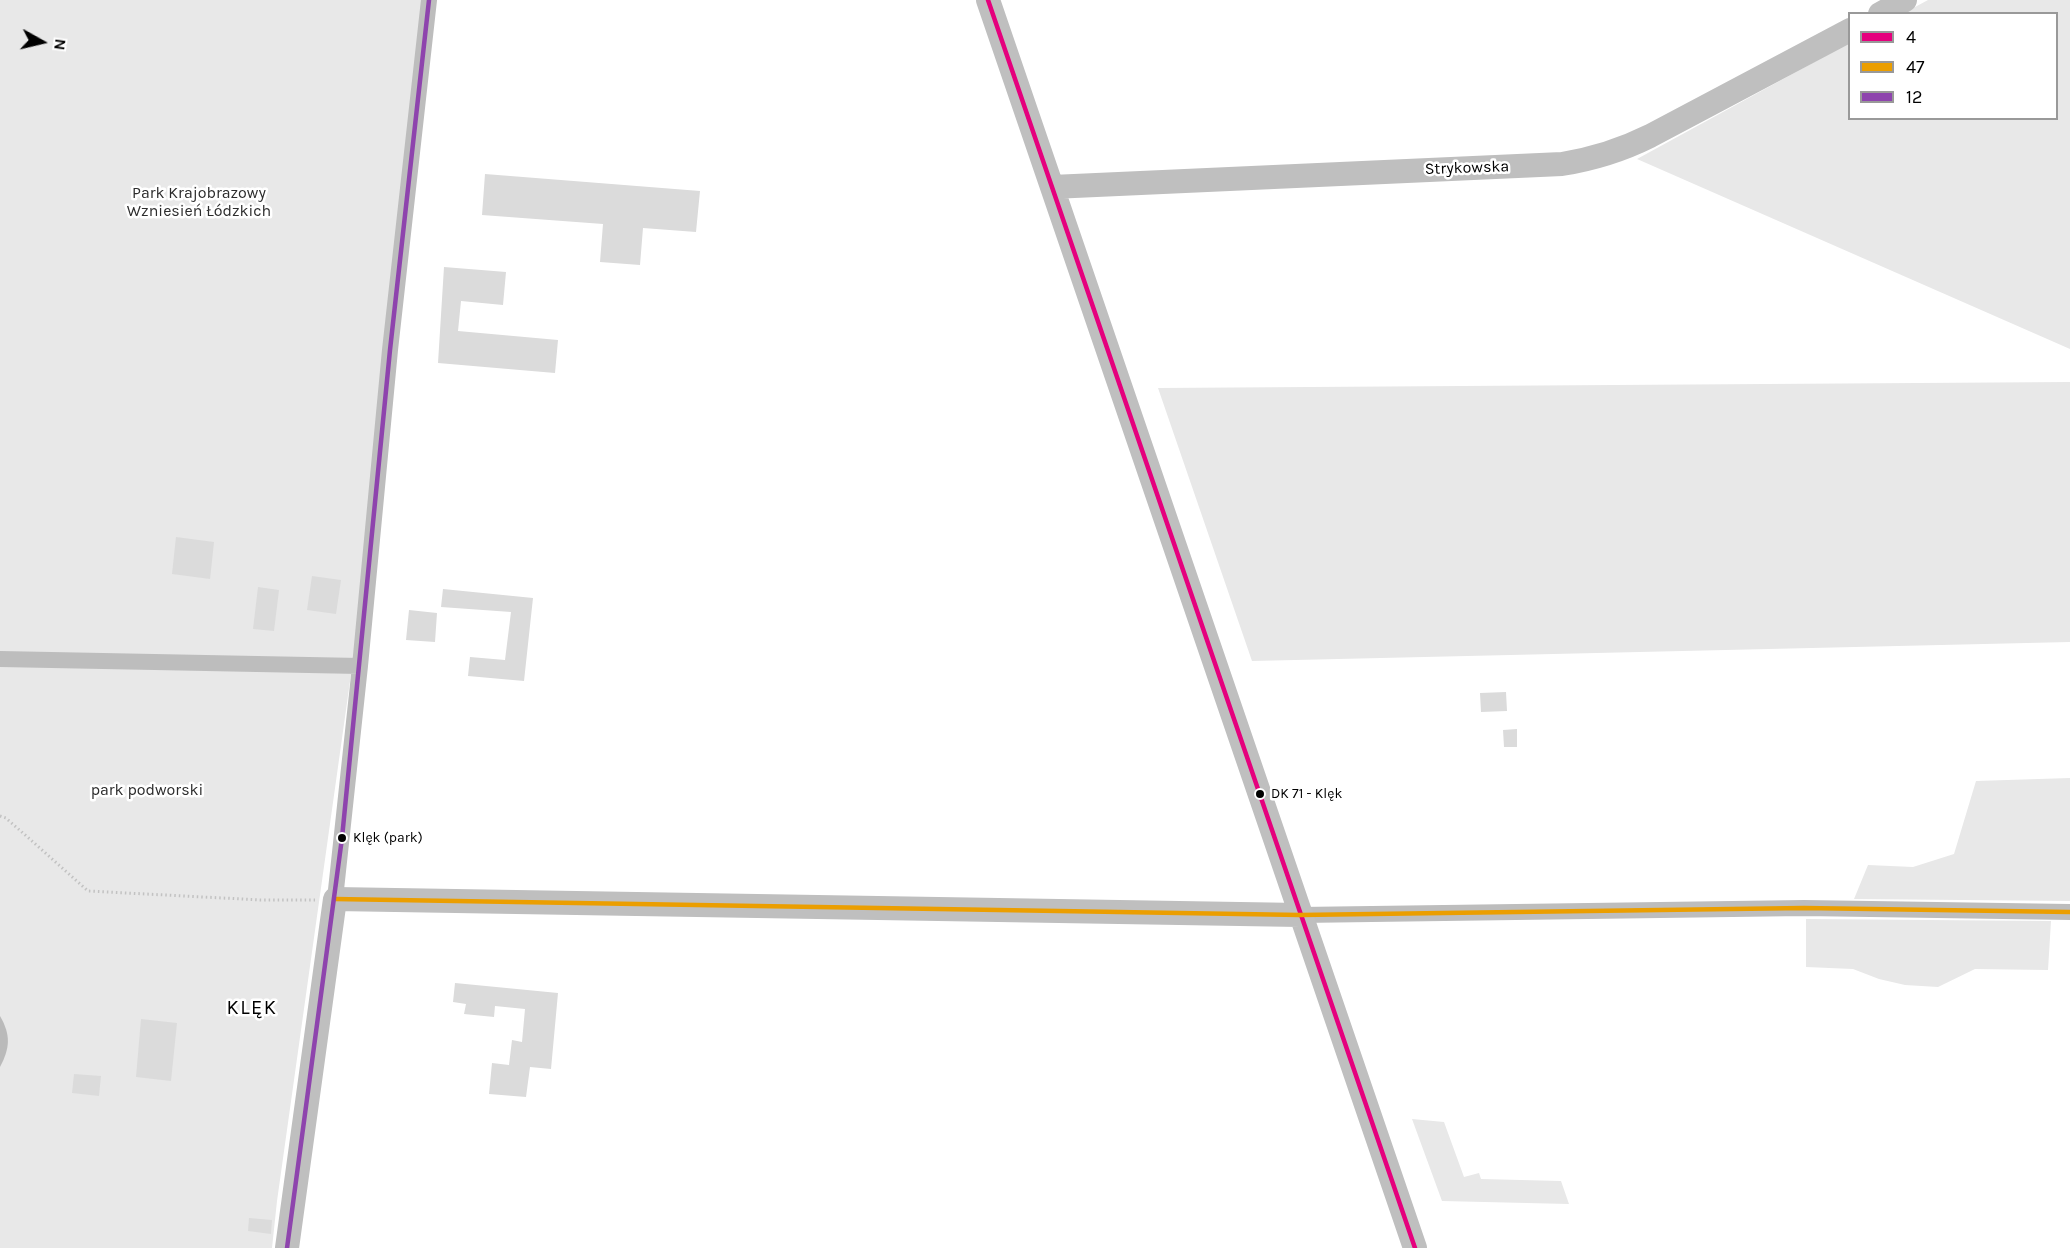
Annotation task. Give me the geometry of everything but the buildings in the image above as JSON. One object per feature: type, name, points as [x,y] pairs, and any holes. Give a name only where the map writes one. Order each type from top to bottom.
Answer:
[{"type":"street","points":[[287,1248],[335,899],[390,350],[429,0]]},
{"type":"street","points":[[988,0],[1415,1248]]},
{"type":"street","points":[[1884,12],[1905,0]]},
{"type":"street","name":"Strykowska","points":[[1052,187],[1562,164],[1585,160],[1630,146],[1848,31]]},
{"type":"street","points":[[0,659],[360,666]]},
{"type":"street","points":[[335,899],[1300,915],[1804,908],[2070,912]]},
{"type":"path","points":[[0,816],[6,818],[88,891],[261,900],[335,899]]},
{"type":"green space","name":"Park Krajobrazowy Wzniesień Łódzkich","points":[[0,0],[422,0],[353,660],[272,1248],[0,1248]]},
{"type":"green space","points":[[1928,0],[2070,0],[2070,349],[1637,159],[1848,44],[1848,120],[2058,120],[2058,12],[1906,12]]},
{"type":"green space","points":[[2070,382],[2070,642],[1252,661],[1158,388]]},
{"type":"green space","points":[[2070,778],[2070,901],[1854,899],[1868,865],[1913,867],[1954,854],[1976,781]]},
{"type":"green space","points":[[1806,919],[2051,921],[2048,970],[1975,969],[1938,987],[1905,985],[1879,979],[1853,969],[1806,967]]},
{"type":"green space","points":[[1412,1119],[1444,1122],[1464,1177],[1479,1173],[1481,1179],[1561,1181],[1569,1204],[1442,1201]]},
{"type":"shaded area","points":[[0,1016],[6,1029],[8,1042],[0,1067]]},
{"type":"transit line","name":"12","points":[[287,1248],[342,838],[390,350],[429,0]]},
{"type":"transit line","name":"4","points":[[988,0],[1415,1248]]},
{"type":"transit line","name":"47","points":[[335,899],[1300,915],[1804,908],[2070,912]]},
{"type":"place","name":"DK 71 - Klęk","points":[[1260,794]]},
{"type":"place","name":"Klęk (park)","points":[[342,838]]},
{"type":"district","name":"KLĘK","points":[[252,1008]]},
{"type":"park label","name":"park podworski","points":[[147,790]]}]
